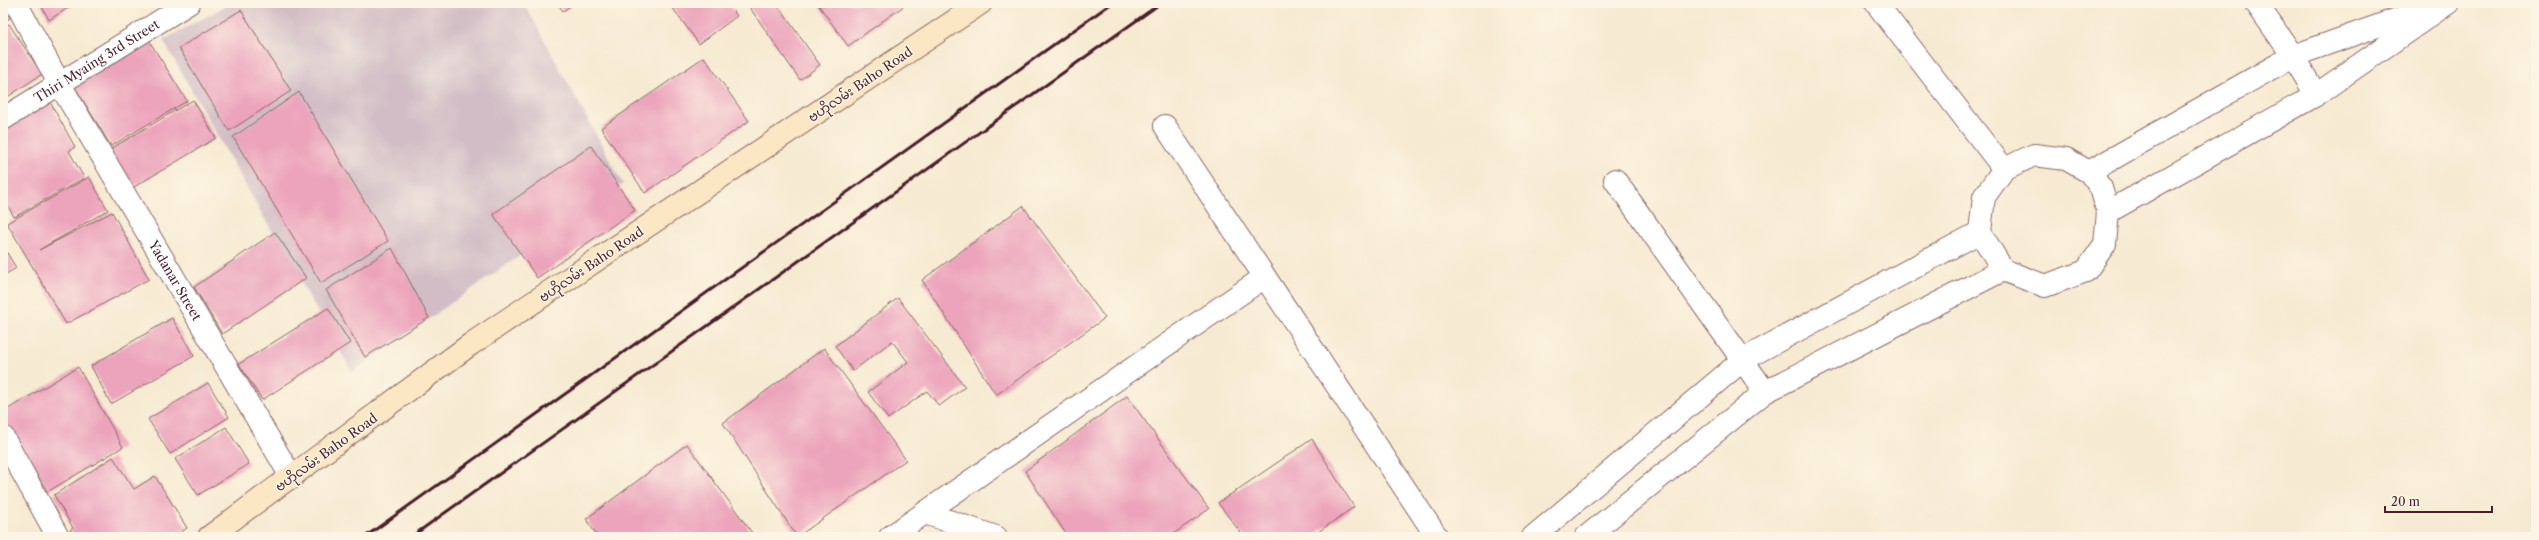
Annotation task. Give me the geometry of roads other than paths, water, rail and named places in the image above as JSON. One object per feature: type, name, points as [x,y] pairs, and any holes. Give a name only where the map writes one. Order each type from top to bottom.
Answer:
[{"type":"main road","name":"ဗဟိုလမ်း Baho Road","points":[[209,537],[292,478],[471,344],[981,3]]},
{"type":"street","name":"Yadanar Street","points":[[16,3],[60,83],[292,478]]},
{"type":"street","name":"Thiri Myaing 3rd Street","points":[[3,118],[189,3]]},
{"type":"street","points":[[1876,3],[2004,169]]},
{"type":"street","points":[[2256,3],[2293,56],[2316,95]]},
{"type":"street","points":[[2089,172],[2293,56],[2441,3]]},
{"type":"street","points":[[2108,212],[2316,95],[2448,3]]},
{"type":"street","points":[[1165,126],[1263,278],[1437,537]]},
{"type":"street","points":[[2034,155],[2066,159],[2089,172],[2101,188],[2108,212],[2105,244],[2086,271],[2045,286],[2002,270],[1980,232],[1984,197],[2004,169],[2034,155]]},
{"type":"street","points":[[1615,180],[1744,359],[1765,392]]},
{"type":"street","points":[[1532,537],[1744,359],[1980,232]]},
{"type":"street","points":[[1586,537],[1765,392],[2002,270]]},
{"type":"street","points":[[890,537],[1263,278]]},
{"type":"street","points":[[3,437],[58,537]]},
{"type":"street","points":[[925,513],[996,537]]},
{"type":"railway","points":[[365,537],[1112,3]]},
{"type":"railway","points":[[411,537],[1161,3]]}]
